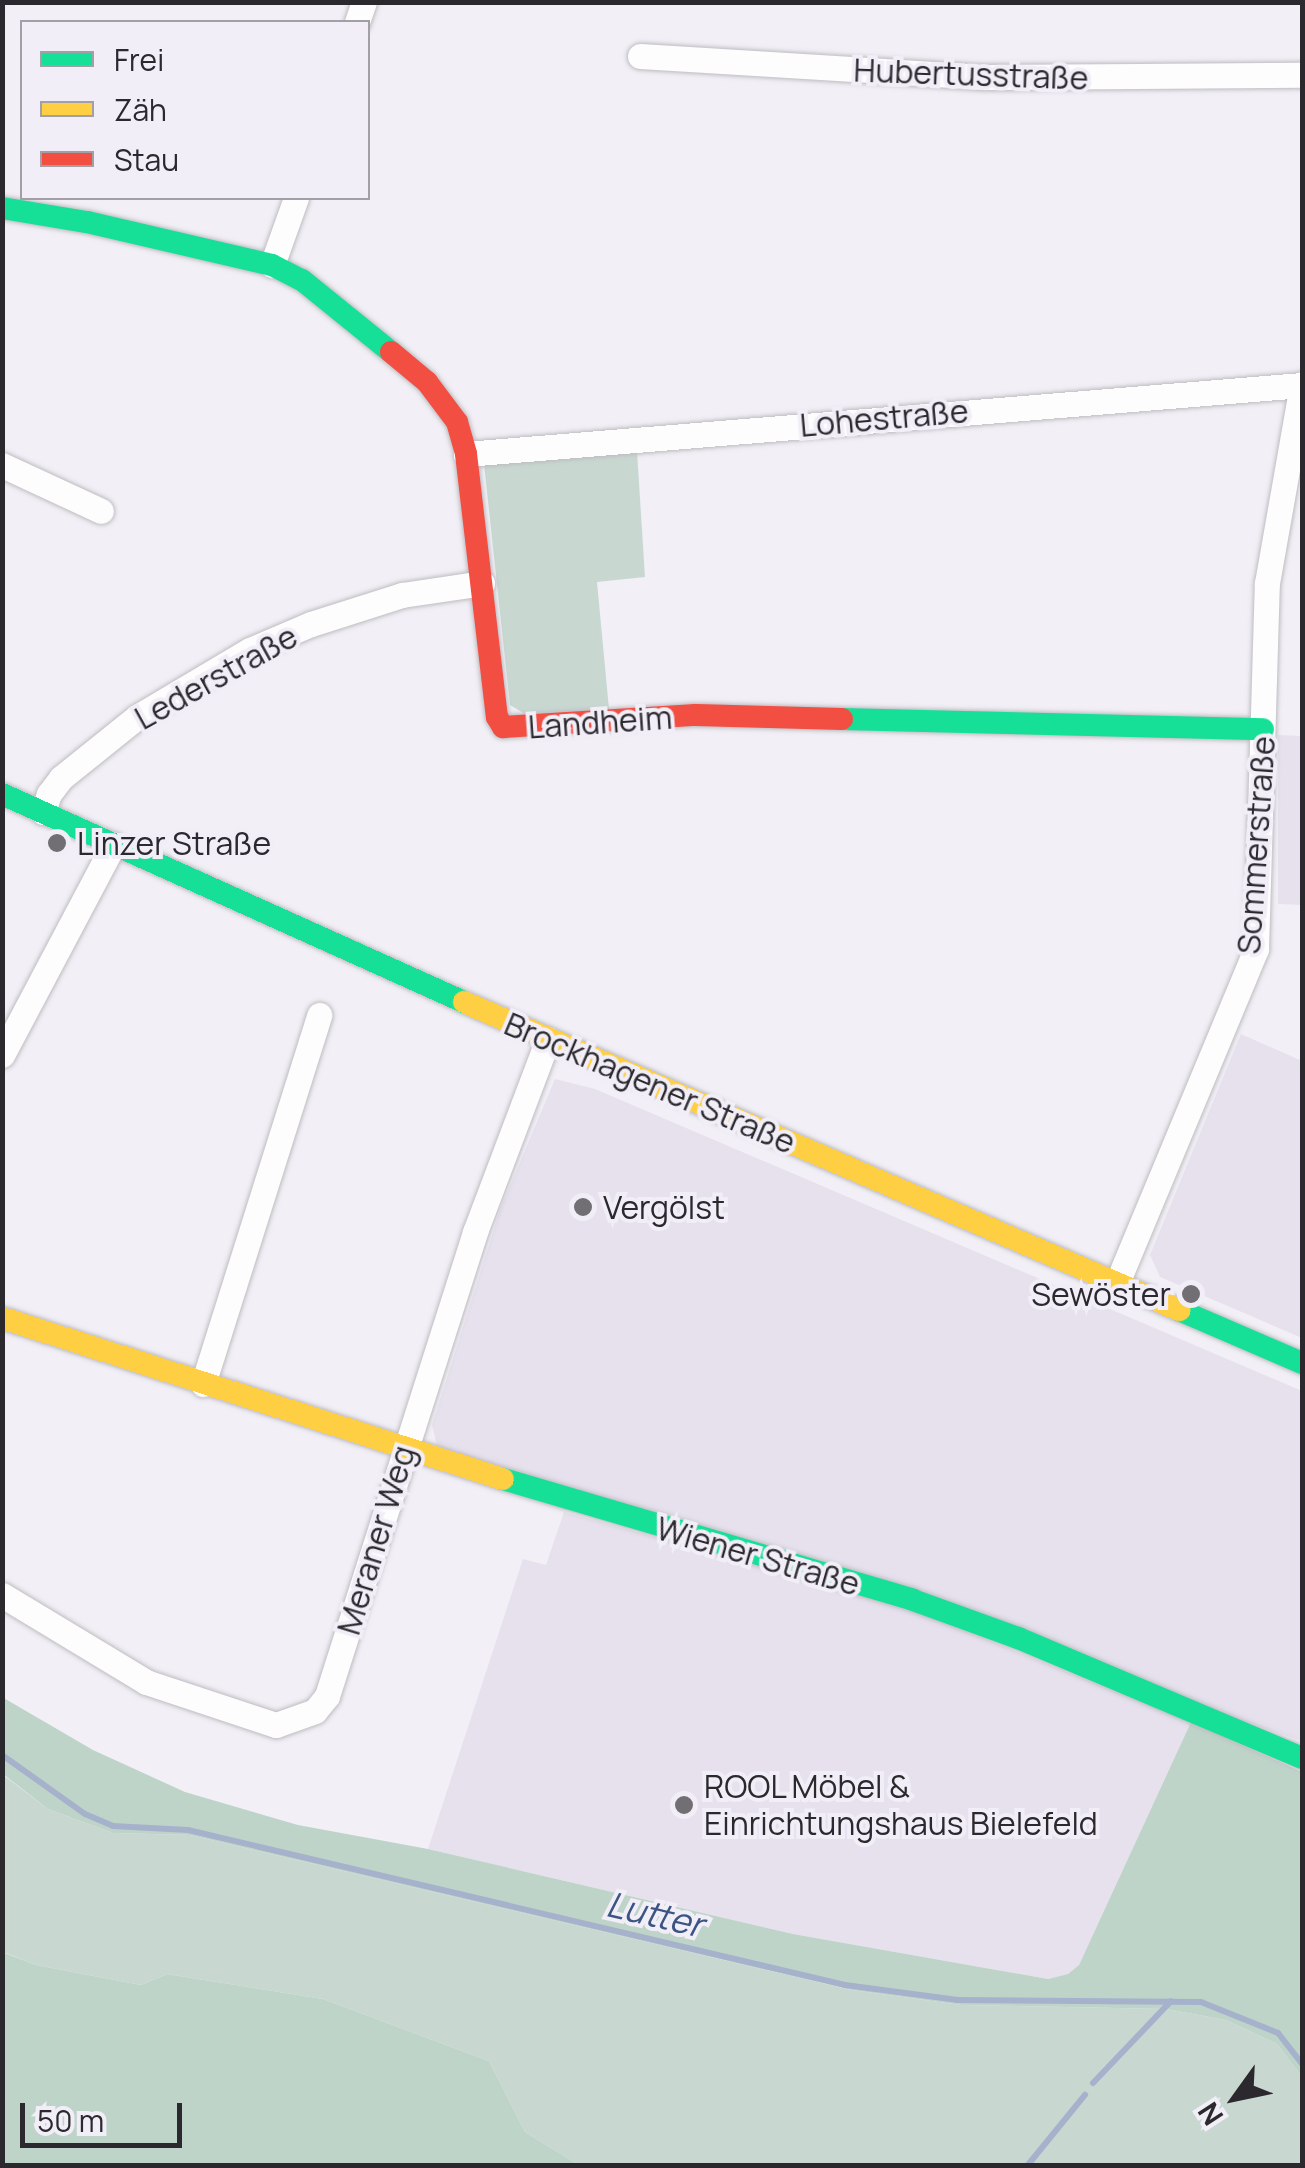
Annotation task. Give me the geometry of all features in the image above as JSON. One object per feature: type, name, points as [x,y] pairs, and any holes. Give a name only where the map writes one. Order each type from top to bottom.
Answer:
[{"type":"street","name":"Hubertusstraße","points":[[640,56],[985,77],[1302,75]]},
{"type":"street","points":[[272,266],[295,200]]},
{"type":"street","name":"Landheim","points":[[2,208],[87,222],[272,266],[302,280],[427,382],[457,422],[466,454],[498,716],[503,727],[514,730],[696,715],[1263,729]]},
{"type":"street","name":"Lohestraße","points":[[466,454],[1302,384]]},
{"type":"street","name":"Sommerstraße","points":[[1116,1284],[1256,950],[1267,583],[1302,384]]},
{"type":"street","points":[[2,465],[101,511]]},
{"type":"street","name":"Lederstraße","points":[[43,812],[49,794],[61,778],[137,717],[250,650],[311,624],[402,596],[482,583]]},
{"type":"street","name":"Brockhagener Straße","points":[[2,794],[548,1039],[1302,1363]]},
{"type":"street","points":[[2,1055],[114,845]]},
{"type":"street","points":[[203,1384],[319,1016]]},
{"type":"street","name":"Meraner Weg","points":[[2,1595],[146,1682],[276,1725],[315,1711],[327,1696],[475,1232],[548,1039]]},
{"type":"street","name":"Wiener Straße","points":[[2,1318],[403,1450],[912,1600],[1018,1638],[1302,1758]]},
{"type":"shaded area","points":[[637,451],[645,577],[597,582],[609,709],[530,717],[510,705],[484,464]]},
{"type":"shaded area","points":[[1278,735],[1302,736],[1302,905],[1278,904]]},
{"type":"shaded area","points":[[1241,1034],[1302,1061],[1302,1338],[1160,1277],[1150,1255]]},
{"type":"shaded area","points":[[555,1079],[595,1089],[1302,1391],[1302,1741],[437,1446],[432,1425],[500,1210]]},
{"type":"shaded area","points":[[564,1512],[907,1608],[1191,1722],[1079,1965],[1068,1974],[1048,1979],[793,1934],[428,1849],[523,1559],[546,1565]]},
{"type":"shaded area","points":[[2,1774],[48,1809],[113,1833],[190,1835],[852,1990],[961,2005],[1166,2009],[1226,2020],[1277,2044],[1302,2077],[1302,2165],[579,2165],[525,2132],[489,2061],[323,1999],[167,1974],[141,1985],[36,1965],[3,1952]]},
{"type":"green space","points":[[2,1697],[93,1750],[185,1792],[298,1825],[428,1849],[793,1934],[1048,1979],[1068,1974],[1079,1965],[1191,1722],[1302,1772],[1302,2077],[1277,2044],[1226,2020],[1166,2009],[961,2005],[852,1990],[190,1835],[113,1833],[48,1809],[3,1774]]},
{"type":"green space","points":[[2,1952],[36,1965],[141,1985],[167,1974],[323,1999],[489,2061],[525,2132],[579,2165],[3,2165]]},
{"type":"waterway","name":"Lutter","points":[[2,1755],[85,1814],[113,1826],[188,1830],[845,1985],[958,2000],[1201,2002],[1278,2033],[1302,2064]]},
{"type":"waterway","points":[[1093,2083],[1171,2001]]},
{"type":"waterway","points":[[1027,2166],[1085,2095]]},
{"type":"traffic: fast","points":[[2,208],[87,222],[272,265],[302,280],[391,352]]},
{"type":"traffic: fast","points":[[842,719],[1263,729]]},
{"type":"traffic: fast","points":[[2,794],[464,1002]]},
{"type":"traffic: fast","points":[[1179,1310],[1302,1363]]},
{"type":"traffic: fast","points":[[503,1479],[913,1600],[1018,1638],[1302,1758]]},
{"type":"traffic: slow","points":[[464,1002],[1179,1310]]},
{"type":"traffic: slow","points":[[2,1318],[503,1479]]},
{"type":"traffic: jam","points":[[391,352],[427,382],[457,422],[466,454],[497,717],[503,727],[696,715],[842,719]]},
{"type":"place","name":"Linzer Straße","points":[[57,843]]},
{"type":"place","name":"Vergölst","points":[[583,1207]]},
{"type":"place","name":"Sewöster","points":[[1191,1294]]},
{"type":"place","name":"ROOL Möbel & Einrichtungshaus Bielefeld","points":[[684,1805]]}]
